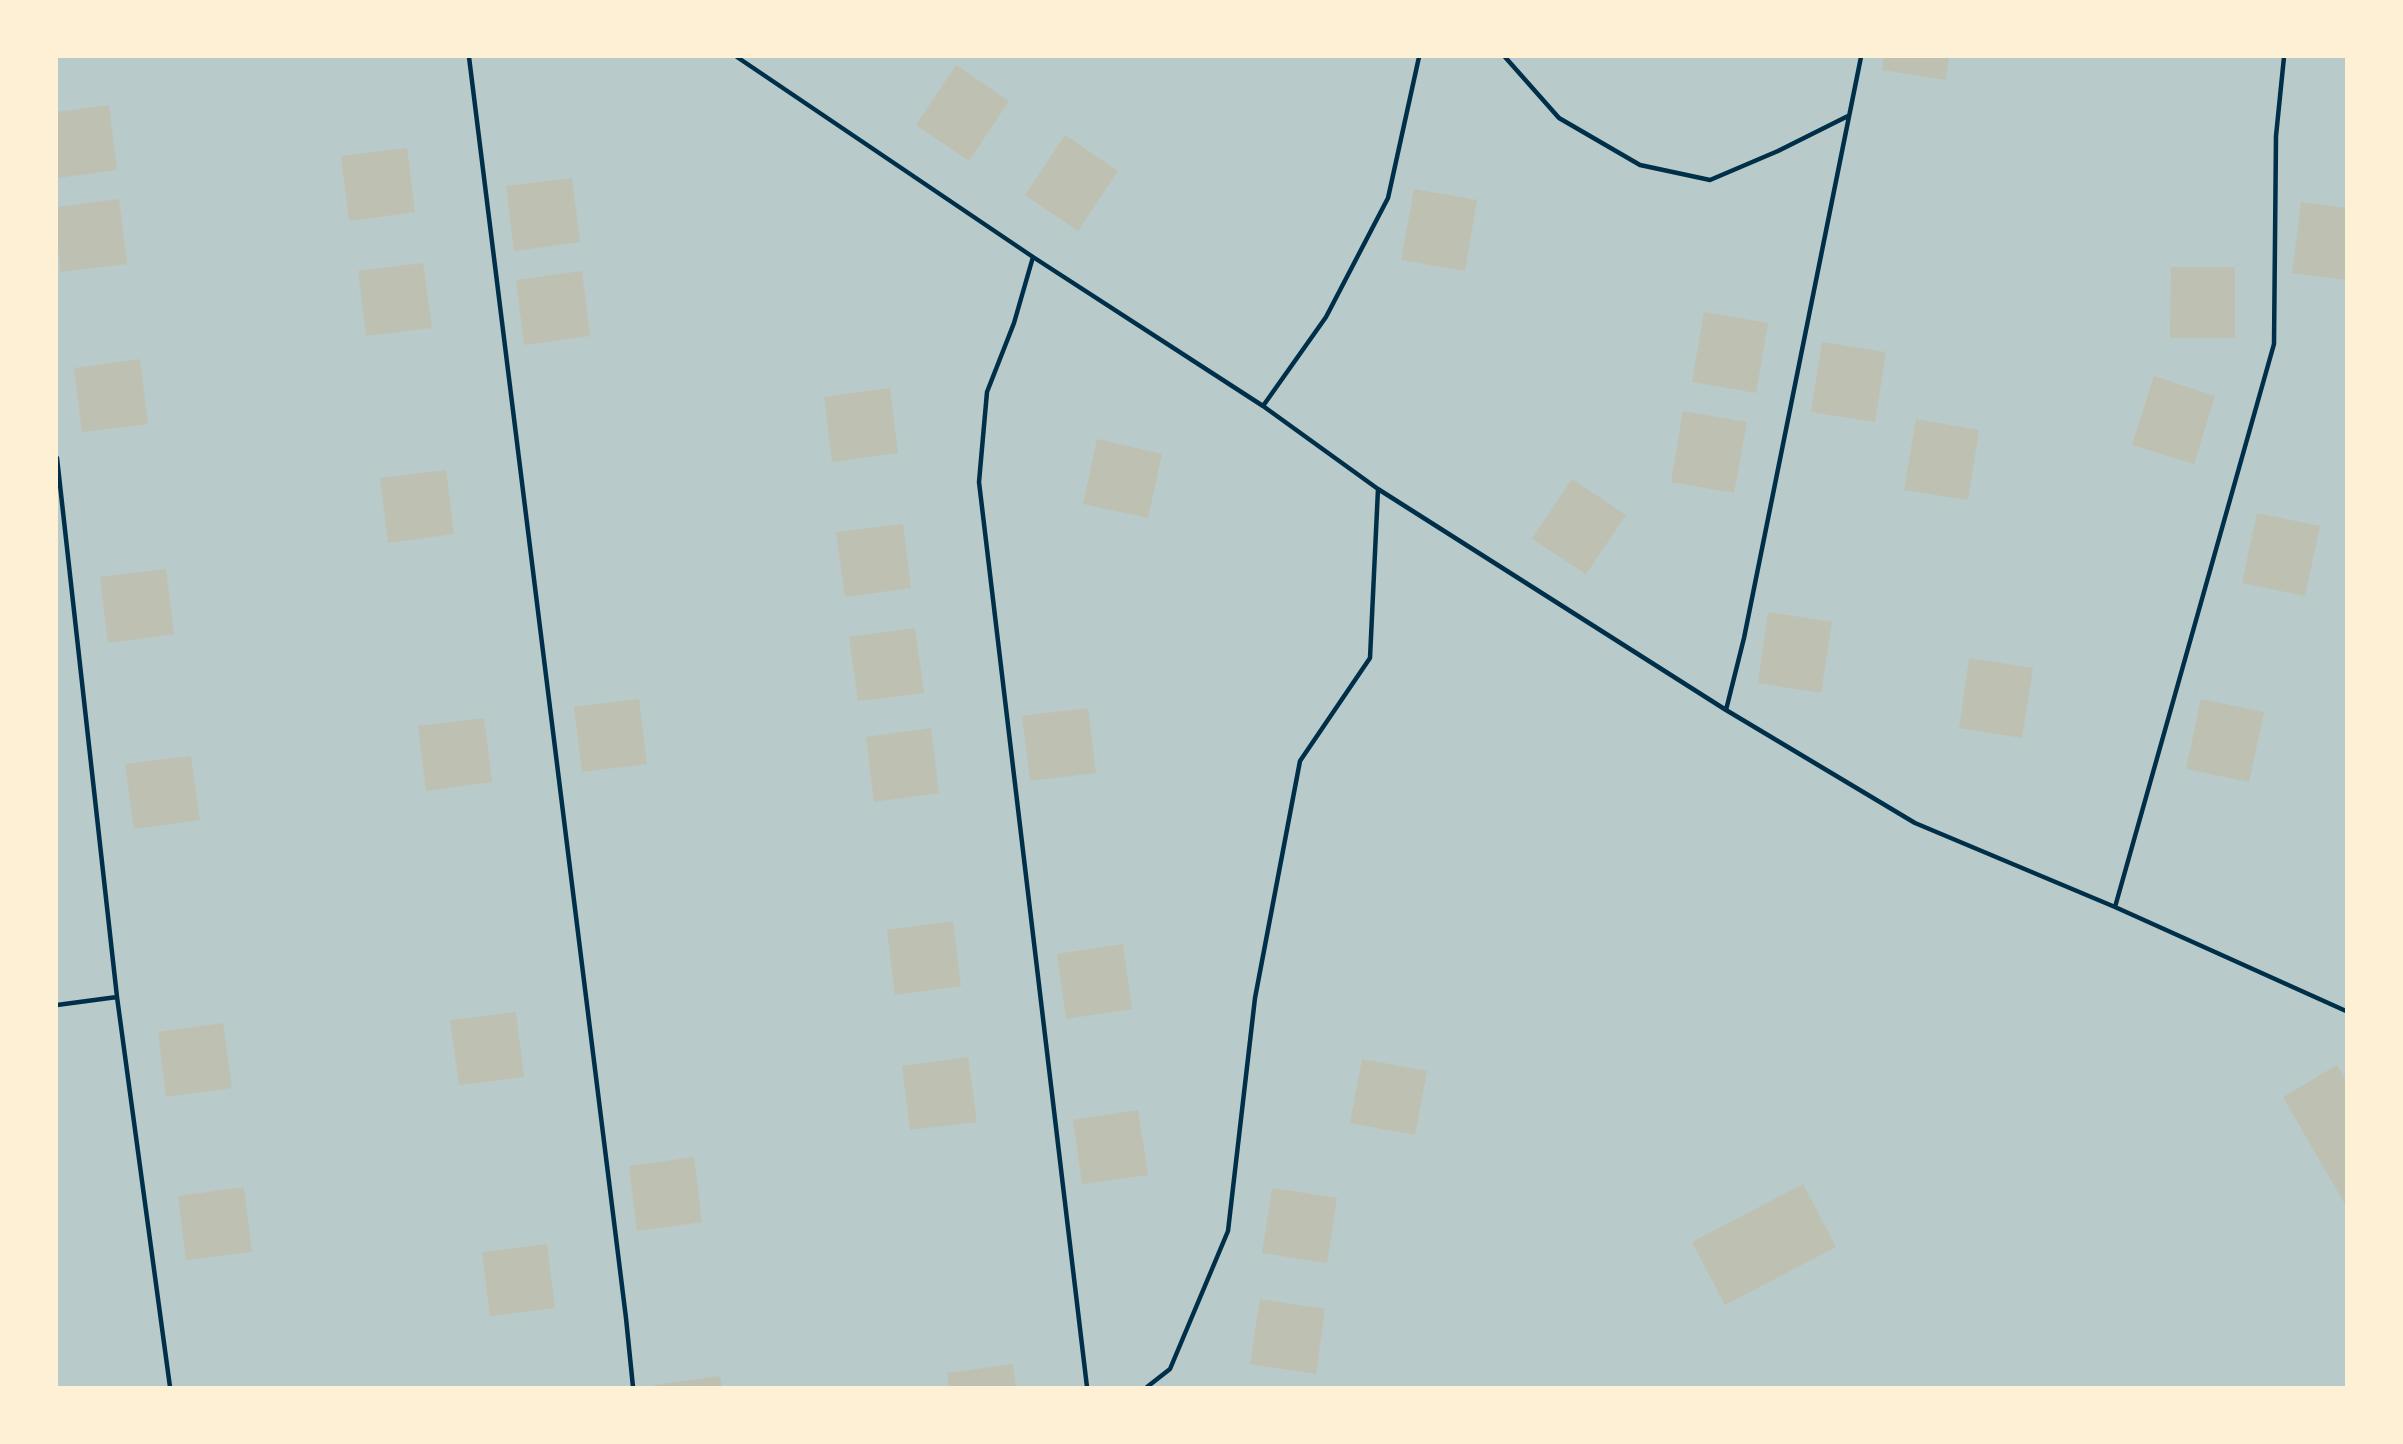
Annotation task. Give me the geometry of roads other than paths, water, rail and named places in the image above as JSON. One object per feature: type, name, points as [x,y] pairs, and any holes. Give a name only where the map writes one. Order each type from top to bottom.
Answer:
[{"type":"lane","points":[[469,57],[633,1387]]},
{"type":"lane","points":[[737,57],[1033,257],[1263,406],[1378,489],[1726,710],[1915,823],[2115,906],[2346,1011]]},
{"type":"lane","points":[[1263,406],[1326,317],[1388,198],[1419,57]]},
{"type":"lane","points":[[1505,57],[1559,118],[1640,165],[1710,180],[1778,151],[1848,116]]},
{"type":"lane","points":[[1726,710],[1744,638],[1861,57]]},
{"type":"lane","points":[[2115,906],[2274,344],[2276,136],[2284,57]]},
{"type":"lane","points":[[1033,257],[1014,323],[987,392],[979,482],[1087,1387]]},
{"type":"lane","points":[[57,458],[117,997],[170,1387]]},
{"type":"lane","points":[[1147,1387],[1170,1369],[1228,1231],[1255,998],[1300,760],[1370,658],[1378,489]]},
{"type":"lane","points":[[57,1005],[117,997]]}]
